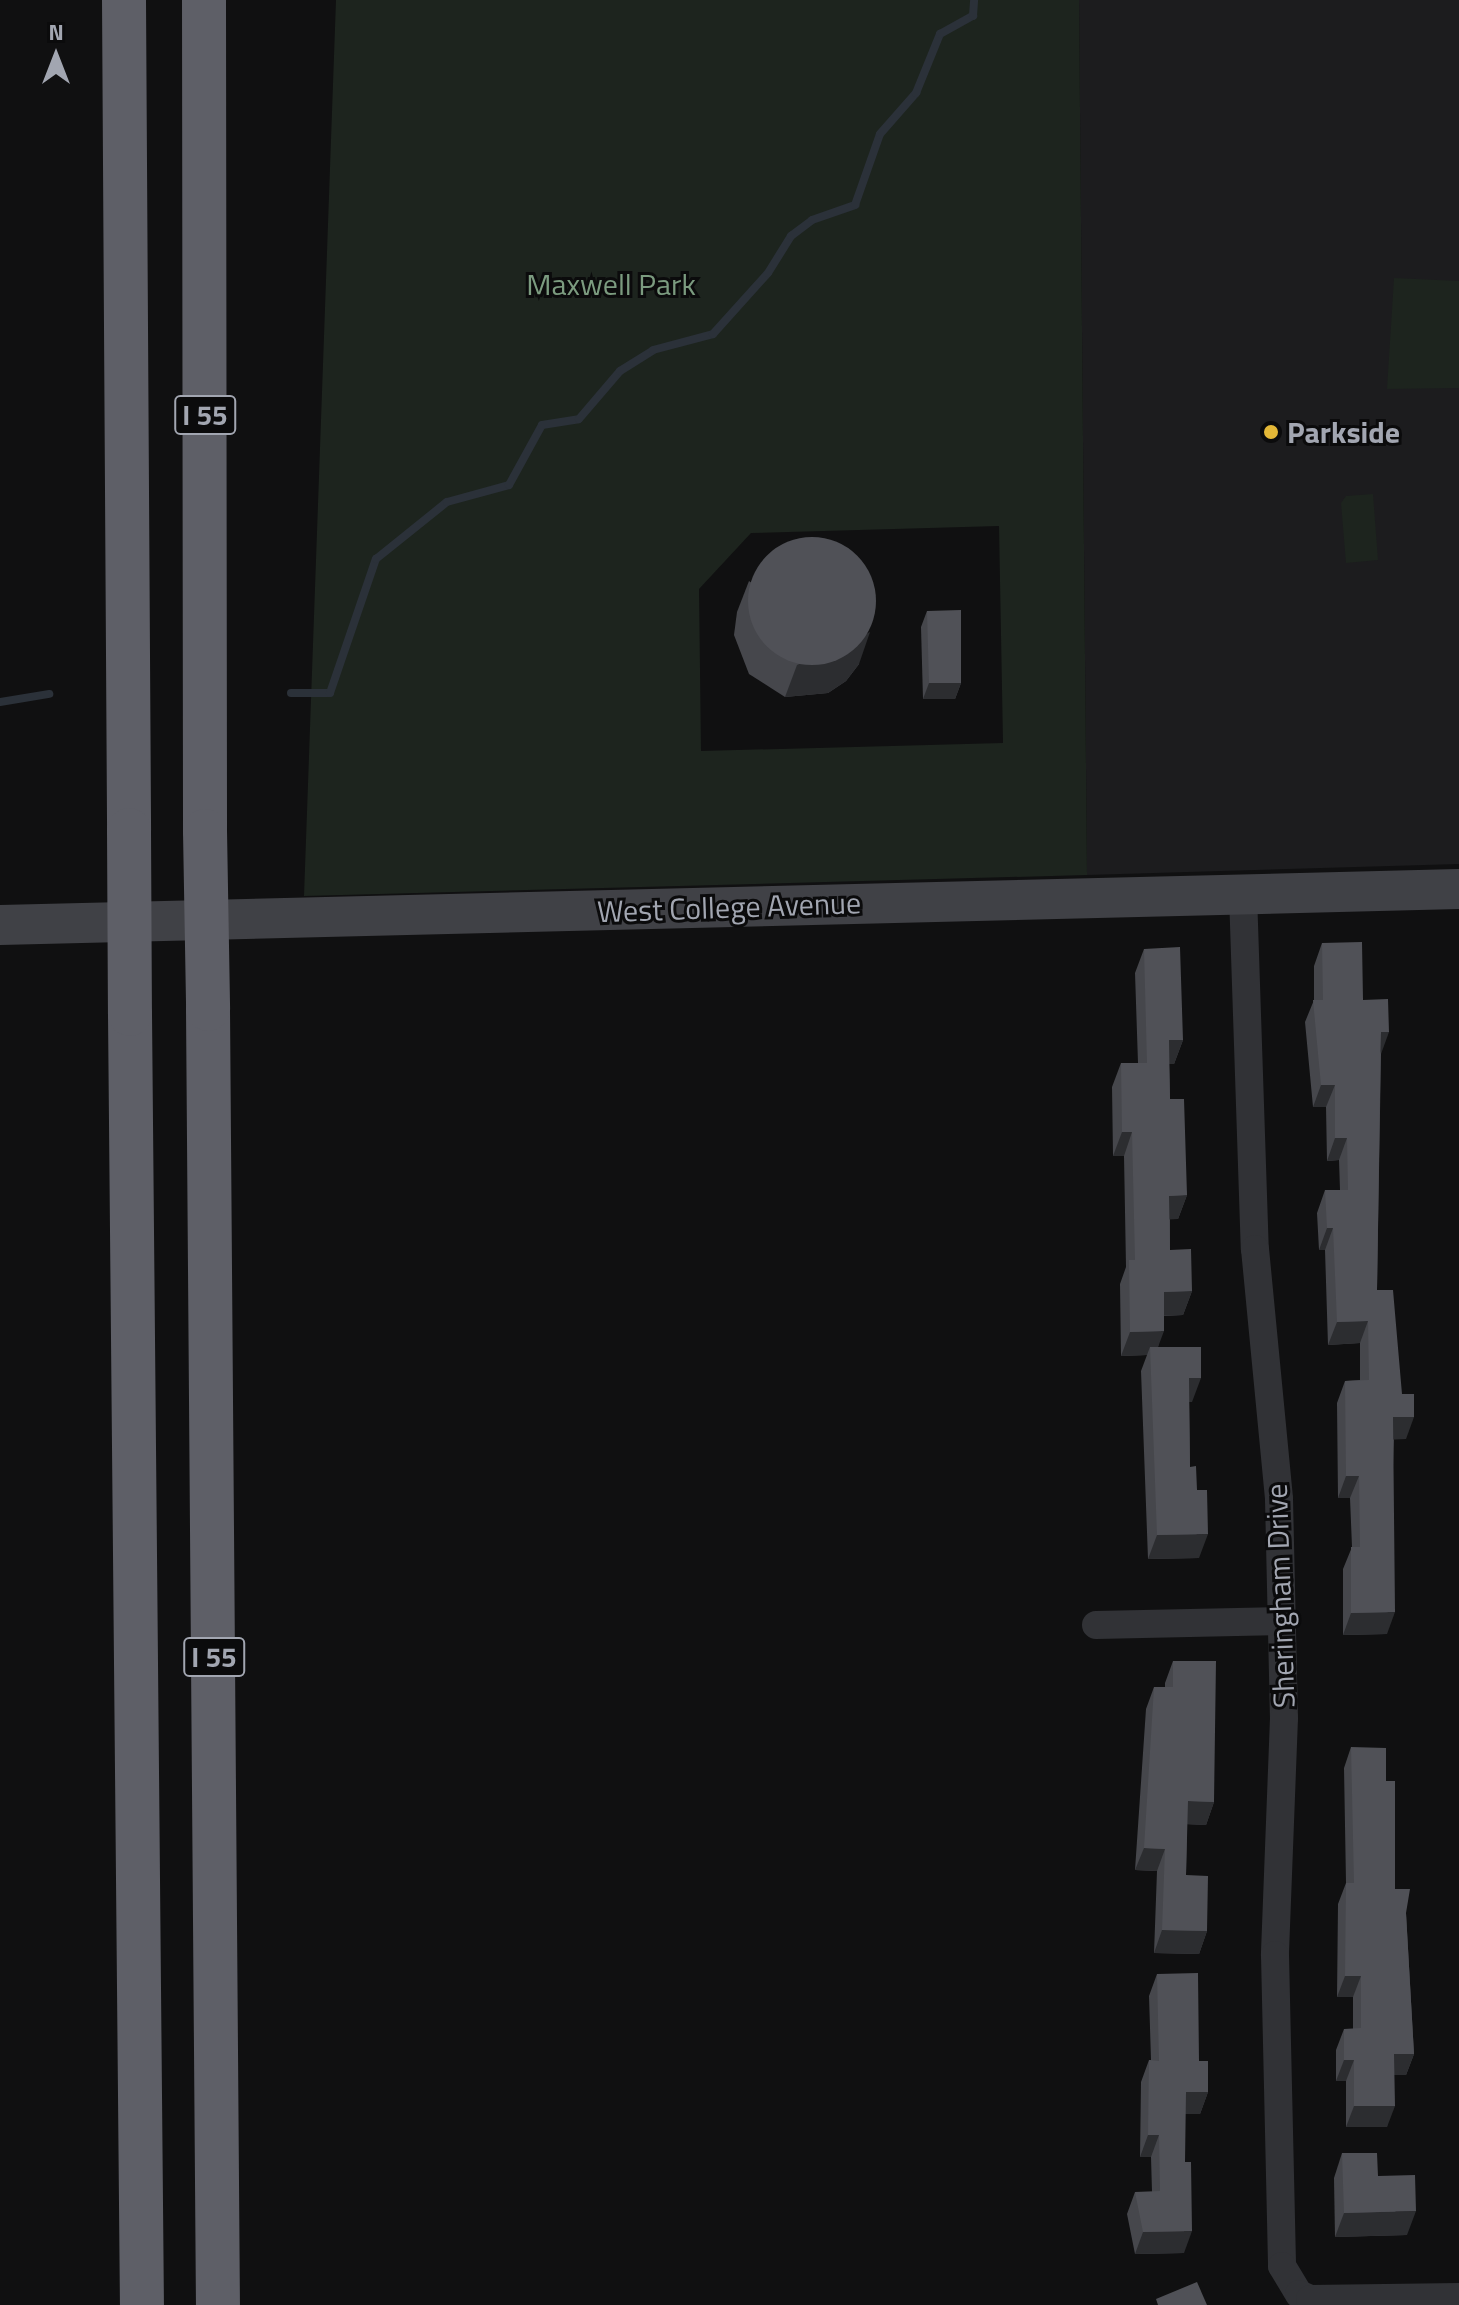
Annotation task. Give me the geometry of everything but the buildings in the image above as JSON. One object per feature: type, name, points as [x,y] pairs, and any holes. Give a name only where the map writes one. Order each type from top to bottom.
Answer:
[{"type":"highway","name":"I 55","points":[[124,0],[142,2305]]},
{"type":"highway","name":"I 55","points":[[204,0],[205,831],[218,2305]]},
{"type":"main road","name":"West College Avenue","points":[[0,925],[1459,889]]},
{"type":"street","name":"Sheringham Drive","points":[[1243,894],[1255,1249],[1279,1499],[1282,1621],[1277,2106],[1282,2266],[1299,2294],[1324,2301],[1459,2297]]},
{"type":"street","points":[[1096,1625],[1282,1621]]},
{"type":"shaded area","name":"Parkside","points":[[1079,0],[1459,0],[1459,864],[1087,875]]},
{"type":"green space","name":"Maxwell Park","points":[[336,0],[1079,0],[1087,875],[304,896]],"holes":[[[999,526],[1003,743],[701,751],[699,589],[751,533]]]},
{"type":"green space","points":[[1394,278],[1459,281],[1459,388],[1387,389]]},
{"type":"green space","points":[[1373,494],[1378,560],[1346,563],[1341,503],[1346,496]]},
{"type":"waterway","points":[[291,693],[330,693],[376,559],[447,502],[509,485],[542,425],[579,419],[620,371],[653,350],[713,334],[768,273],[791,236],[812,220],[855,205],[880,134],[916,93],[940,34],[973,16],[974,0]]},
{"type":"waterway","points":[[0,702],[49,694]]},
{"type":"place","name":"Parkside","points":[[1271,432]]}]
